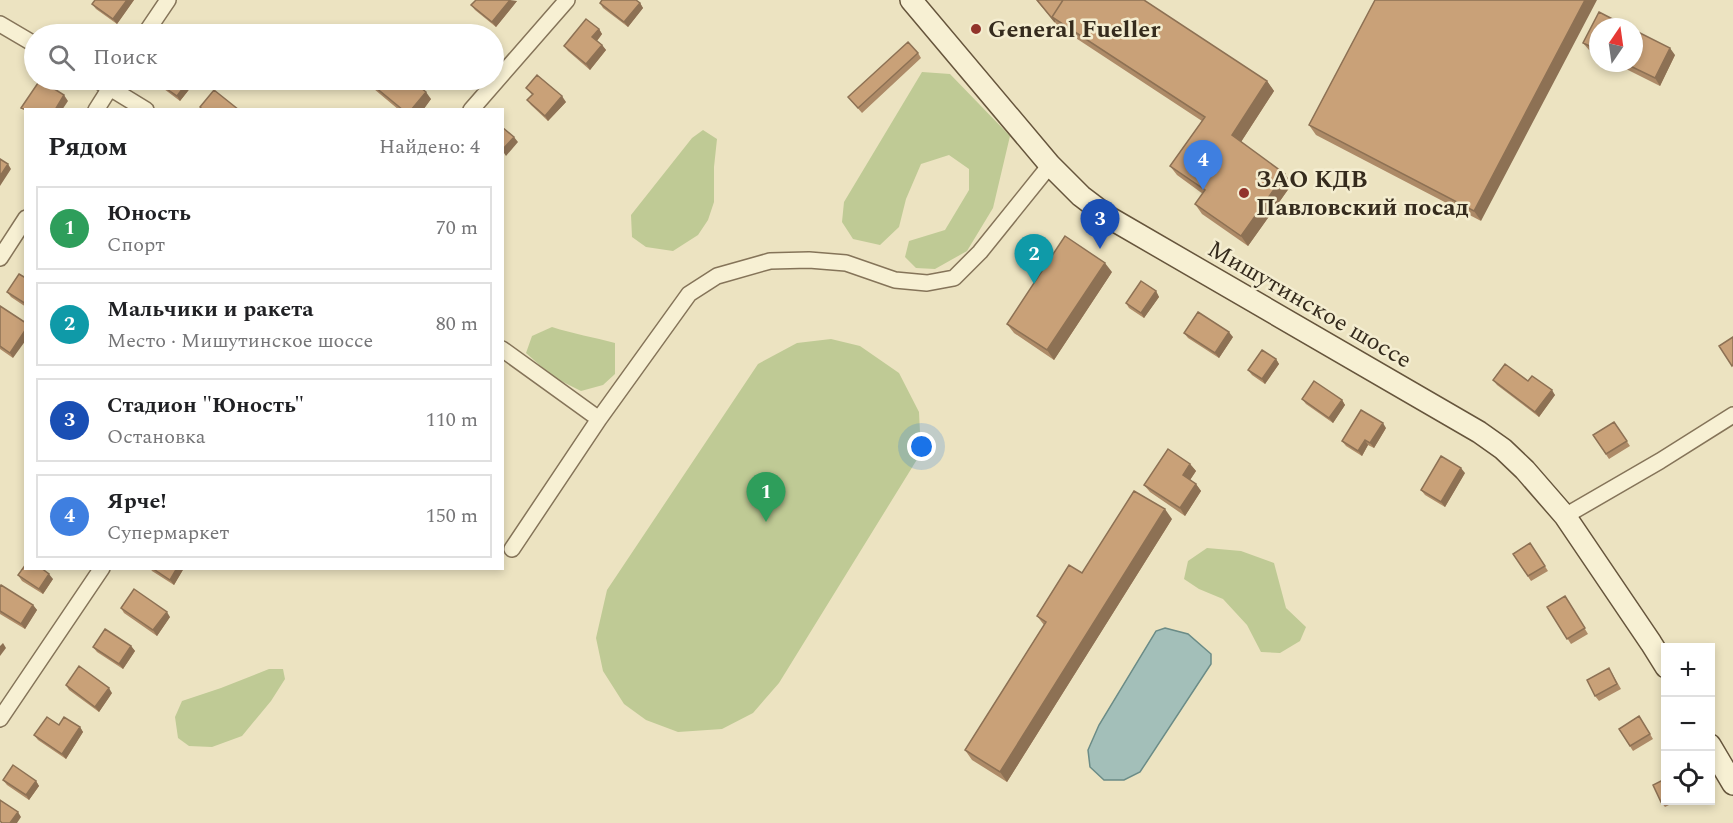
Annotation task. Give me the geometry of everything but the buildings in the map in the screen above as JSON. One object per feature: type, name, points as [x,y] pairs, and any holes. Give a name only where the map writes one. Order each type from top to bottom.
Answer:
[{"type":"main road","name":"Мишутинское шоссе","points":[[911,0],[1050,165],[1081,196],[1110,218],[1479,432],[1503,449],[1525,470],[1565,516],[1661,660]]},
{"type":"main road","points":[[1714,751],[1733,784]]},
{"type":"street","points":[[152,24],[168,0]]},
{"type":"street","points":[[504,72],[567,0]]},
{"type":"street","points":[[0,24],[24,38]]},
{"type":"street","points":[[97,108],[104,90]]},
{"type":"street","points":[[118,90],[143,108]]},
{"type":"street","points":[[473,108],[488,90]]},
{"type":"street","points":[[512,549],[599,419],[689,294],[717,276],[770,261],[809,260],[846,263],[895,279],[927,284],[954,278],[980,252],[1050,165]]},
{"type":"street","points":[[0,258],[24,221]]},
{"type":"street","points":[[504,350],[599,419]]},
{"type":"street","points":[[1565,516],[1660,461],[1733,415]]},
{"type":"street","points":[[0,719],[101,570]]},
{"type":"green space","points":[[922,72],[950,74],[1010,136],[993,208],[967,251],[935,269],[916,268],[905,257],[909,241],[945,230],[969,190],[969,169],[949,155],[921,164],[906,199],[899,227],[880,245],[853,239],[842,222],[844,202]]},
{"type":"green space","points":[[703,130],[717,139],[714,202],[708,220],[698,235],[673,251],[646,247],[632,237],[631,215],[692,138]]},
{"type":"green space","points":[[552,327],[615,343],[615,374],[603,385],[581,391],[553,377],[526,353],[532,336]]},
{"type":"green space","points":[[831,339],[860,346],[899,373],[919,412],[921,453],[779,683],[753,713],[722,729],[678,732],[646,720],[624,704],[603,671],[596,638],[607,590],[758,364],[797,343]]},
{"type":"green space","points":[[1207,548],[1241,551],[1274,563],[1286,608],[1306,627],[1300,641],[1280,653],[1261,652],[1247,625],[1223,599],[1199,589],[1184,579],[1188,561]]},
{"type":"green space","points":[[269,669],[283,669],[285,679],[271,701],[242,736],[212,747],[189,746],[178,738],[175,717],[182,701]]},
{"type":"water","points":[[1165,628],[1188,634],[1211,654],[1211,664],[1140,772],[1124,780],[1104,780],[1090,767],[1088,750],[1099,725],[1156,631]]},
{"type":"place","name":"General Fueller","points":[[976,29]]},
{"type":"place","name":"Ярче!","points":[[1203,190]]},
{"type":"place","name":"ЗАО КДВ Павловский посад","points":[[1244,193]]},
{"type":"place","name":"Стадион \"Юность\"","points":[[1100,249]]},
{"type":"place","name":"Мальчики и ракета","points":[[1034,284]]},
{"type":"place","name":"Юность","points":[[766,522]]}]
